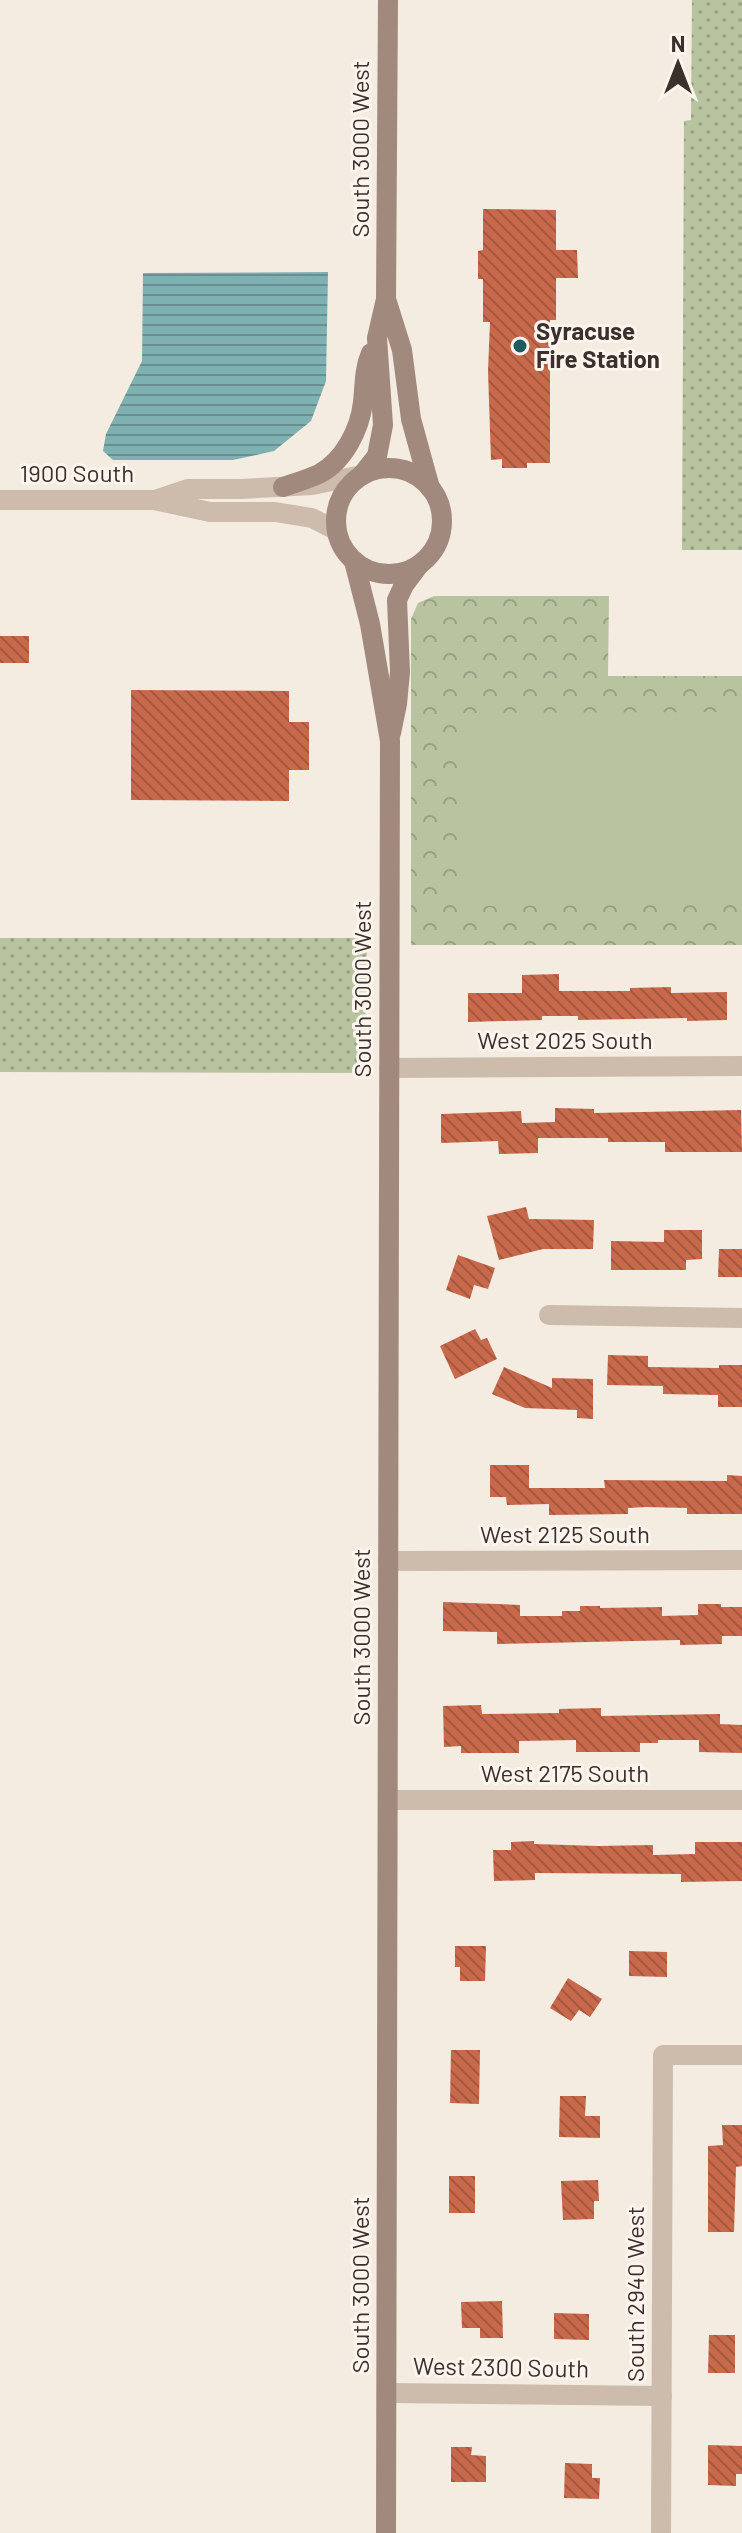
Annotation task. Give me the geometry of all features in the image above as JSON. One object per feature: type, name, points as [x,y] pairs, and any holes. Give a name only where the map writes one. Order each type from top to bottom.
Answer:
[{"type":"street","name":"South 3000 West","points":[[362,475],[377,456],[383,425],[377,338],[386,299],[388,0]]},
{"type":"street","name":"South 3000 West","points":[[386,299],[402,350],[411,419],[430,488]]},
{"type":"street","points":[[283,487],[321,473],[342,453],[355,433],[363,404],[365,367],[377,338]]},
{"type":"street","points":[[154,500],[188,489],[312,485],[377,470],[406,471],[430,488],[439,503],[442,520],[440,537],[432,553],[419,565],[403,572],[386,574],[369,570],[354,561],[343,547],[337,531],[341,499],[362,475]]},
{"type":"street","name":"1900 South","points":[[0,500],[154,500]]},
{"type":"street","points":[[154,500],[210,512],[275,512],[312,518],[337,531]]},
{"type":"street","name":"South 3000 West","points":[[354,561],[372,636],[390,741],[386,2533]]},
{"type":"street","name":"South 3000 West","points":[[390,741],[400,672],[397,600],[419,565]]},
{"type":"street","name":"West 2025 South","points":[[389,1068],[742,1066]]},
{"type":"street","points":[[549,1315],[742,1318]]},
{"type":"street","name":"West 2125 South","points":[[388,1561],[742,1560]]},
{"type":"street","name":"West 2175 South","points":[[388,1800],[742,1800]]},
{"type":"street","name":"South 2940 West","points":[[661,2533],[663,2055],[742,2055]]},
{"type":"street","name":"West 2300 South","points":[[387,2393],[662,2396]]},
{"type":"green space","points":[[692,0],[742,0],[742,550],[682,550],[684,121],[691,120]]},
{"type":"green space","points":[[434,596],[609,596],[608,676],[742,676],[742,945],[411,945],[411,619],[418,603]]},
{"type":"green space","points":[[742,712],[742,905],[459,906],[459,713]]},
{"type":"green space","points":[[0,938],[367,938],[365,1073],[0,1072]]},
{"type":"water","points":[[328,272],[326,381],[311,421],[274,451],[233,460],[113,460],[103,451],[106,434],[142,361],[143,273]]},
{"type":"building","name":"Syracuse Fire Station","points":[[483,209],[556,210],[556,250],[577,250],[578,278],[556,278],[556,320],[550,320],[550,463],[527,463],[527,468],[502,468],[502,459],[491,460],[490,322],[483,322],[483,279],[478,279],[478,251],[483,250]]},
{"type":"building","points":[[0,636],[29,636],[29,663],[0,663]]},
{"type":"building","points":[[131,690],[289,691],[289,722],[309,722],[309,770],[289,770],[289,801],[131,800]]},
{"type":"building","points":[[559,974],[559,991],[630,991],[630,988],[671,987],[671,993],[727,992],[727,1020],[578,1020],[578,1016],[542,1016],[542,1020],[468,1022],[468,993],[522,993],[522,975]]},
{"type":"building","points":[[555,1108],[594,1109],[594,1113],[741,1110],[742,1152],[665,1152],[665,1142],[608,1142],[608,1138],[538,1138],[538,1153],[499,1154],[498,1141],[441,1143],[441,1114],[521,1111],[522,1123],[555,1122]]},
{"type":"building","points":[[526,1207],[529,1219],[594,1220],[593,1249],[543,1249],[499,1260],[487,1216]]},
{"type":"building","points":[[664,1230],[702,1230],[702,1259],[686,1260],[686,1270],[611,1270],[611,1241],[664,1242]]},
{"type":"building","points":[[719,1249],[742,1249],[742,1277],[718,1277]]},
{"type":"building","points":[[458,1255],[495,1268],[488,1289],[474,1285],[470,1299],[446,1290]]},
{"type":"building","points":[[475,1329],[481,1340],[487,1338],[497,1359],[455,1379],[440,1346]]},
{"type":"building","points":[[608,1355],[648,1356],[648,1367],[719,1368],[719,1365],[742,1365],[742,1407],[718,1407],[718,1395],[663,1394],[663,1386],[607,1385]]},
{"type":"building","points":[[504,1367],[552,1388],[552,1378],[593,1379],[593,1419],[577,1418],[577,1410],[525,1408],[492,1394]]},
{"type":"building","points":[[490,1465],[529,1465],[529,1488],[605,1488],[604,1480],[727,1481],[727,1475],[742,1476],[742,1514],[687,1514],[687,1508],[646,1507],[628,1508],[628,1514],[549,1515],[549,1504],[507,1505],[506,1497],[490,1497]]},
{"type":"building","points":[[443,1602],[520,1605],[520,1616],[562,1616],[562,1611],[580,1611],[580,1606],[662,1607],[662,1616],[698,1615],[698,1604],[721,1604],[721,1607],[742,1607],[742,1636],[722,1636],[722,1644],[680,1645],[680,1640],[497,1644],[497,1632],[443,1631]]},
{"type":"building","points":[[481,1705],[482,1714],[559,1713],[559,1709],[601,1708],[601,1716],[720,1714],[720,1724],[742,1725],[742,1753],[699,1752],[699,1740],[640,1743],[640,1752],[576,1752],[576,1740],[519,1741],[519,1753],[461,1753],[461,1746],[444,1747],[443,1706]]},
{"type":"building","points":[[534,1841],[534,1844],[653,1845],[653,1855],[695,1854],[695,1842],[742,1842],[742,1881],[681,1882],[681,1874],[535,1873],[535,1880],[494,1881],[493,1850],[511,1850],[511,1842]]},
{"type":"building","points":[[455,1946],[486,1946],[485,1981],[460,1981],[460,1967],[455,1967]]},
{"type":"building","points":[[629,1951],[667,1952],[667,1977],[629,1976]]},
{"type":"building","points":[[568,1978],[602,1999],[590,2017],[579,2010],[571,2021],[550,2008]]},
{"type":"building","points":[[451,2050],[480,2050],[479,2104],[450,2103]]},
{"type":"building","points":[[560,2096],[586,2096],[585,2116],[600,2116],[600,2138],[559,2137]]},
{"type":"building","points":[[722,2125],[742,2125],[742,2166],[736,2167],[734,2232],[708,2232],[708,2146],[723,2145]]},
{"type":"building","points":[[449,2176],[475,2176],[475,2213],[449,2213]]},
{"type":"building","points":[[598,2180],[599,2201],[594,2201],[594,2219],[563,2220],[561,2181]]},
{"type":"building","points":[[502,2301],[503,2338],[480,2338],[480,2328],[462,2328],[461,2302]]},
{"type":"building","points":[[554,2313],[589,2314],[589,2340],[554,2339]]},
{"type":"building","points":[[709,2335],[735,2335],[735,2373],[708,2373]]},
{"type":"building","points":[[708,2445],[742,2446],[742,2474],[736,2474],[736,2486],[708,2485]]},
{"type":"building","points":[[451,2447],[472,2447],[471,2455],[486,2456],[486,2482],[451,2482]]},
{"type":"building","points":[[565,2463],[592,2464],[592,2478],[600,2478],[599,2499],[564,2498]]},
{"type":"place","name":"Syracuse Fire Station","points":[[520,346]]}]
